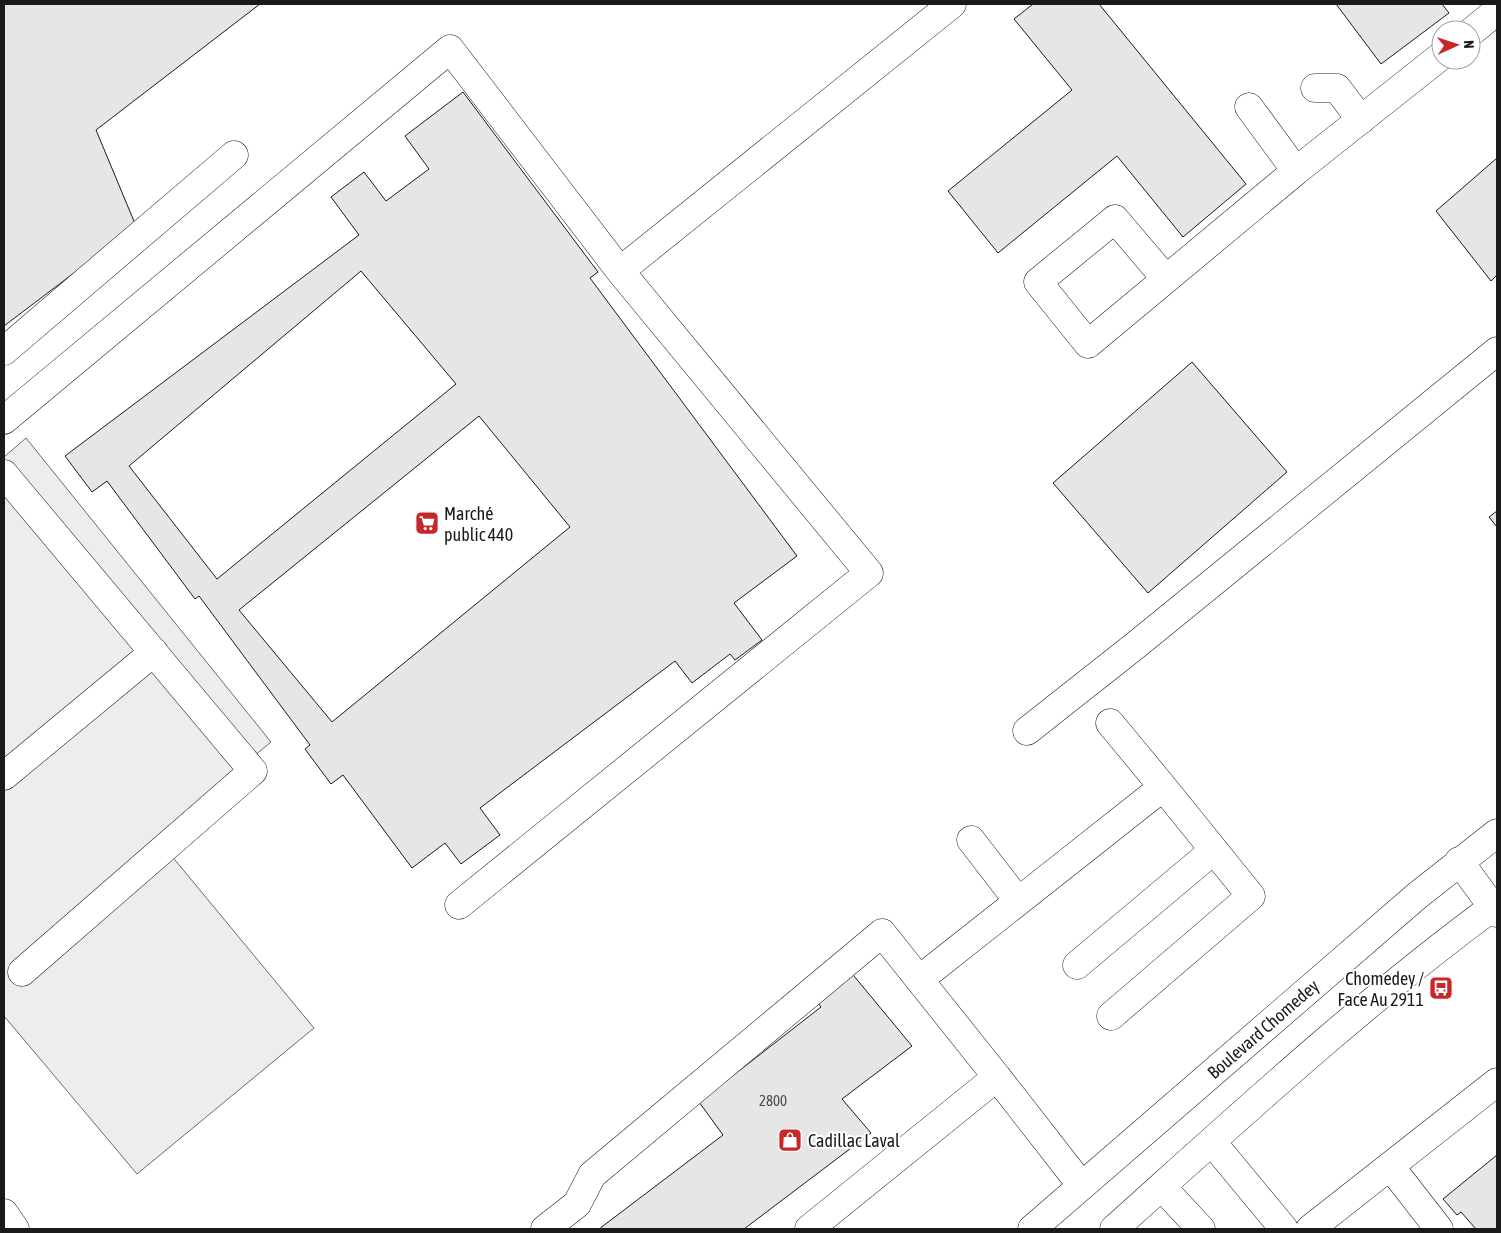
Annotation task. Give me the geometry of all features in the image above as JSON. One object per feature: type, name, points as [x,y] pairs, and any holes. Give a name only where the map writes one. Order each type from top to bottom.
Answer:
[{"type":"street","points":[[620,271],[952,4]]},
{"type":"street","points":[[1481,24],[1497,11]]},
{"type":"street","points":[[4,420],[450,49],[620,271],[869,573],[459,905]]},
{"type":"street","points":[[1165,278],[1115,219],[1038,282],[1088,344],[1165,278],[1296,171],[1431,64]]},
{"type":"street","points":[[1315,88],[1337,88],[1361,120]]},
{"type":"street","points":[[1249,107],[1296,171]]},
{"type":"street","points":[[4,351],[234,155]]},
{"type":"street","points":[[1027,731],[1144,639],[1497,351]]},
{"type":"street","points":[[4,474],[254,771],[22,972]]},
{"type":"street","points":[[4,776],[154,652]]},
{"type":"street","points":[[1110,723],[1251,896],[1111,1016]]},
{"type":"street","points":[[920,979],[1163,787]]},
{"type":"street","name":"Boulevard Chomedey","points":[[1032,1229],[1410,901],[1497,833]]},
{"type":"street","points":[[971,840],[1018,901]]},
{"type":"street","points":[[1077,965],[1214,850]]},
{"type":"street","points":[[1114,1229],[1364,1008],[1429,955],[1496,908],[1459,861]]},
{"type":"street","points":[[545,1229],[577,1204],[592,1175],[882,933],[1082,1186]]},
{"type":"street","points":[[809,1229],[997,1077]]},
{"type":"street","points":[[1310,1229],[1497,1082]]},
{"type":"street","points":[[1212,1142],[1284,1229]]},
{"type":"street","points":[[1390,1166],[1439,1229]]},
{"type":"street","points":[[1162,1187],[1201,1229]]},
{"type":"street","points":[[4,1212],[15,1229]]},
{"type":"shaded area","points":[[26,438],[271,742],[156,837],[314,1028],[137,1174],[4,1016],[4,457]]},
{"type":"building","points":[[4,4],[260,4],[96,130],[136,226],[4,326]]},
{"type":"building","points":[[1033,4],[1099,4],[1246,184],[1183,237],[1117,156],[998,253],[948,191],[1072,90],[1014,19]]},
{"type":"building","points":[[1336,4],[1442,4],[1449,13],[1440,20],[1431,20],[1431,26],[1381,64]]},
{"type":"building","points":[[463,92],[598,272],[590,278],[797,556],[734,603],[762,640],[735,660],[730,654],[692,683],[675,661],[480,808],[500,835],[461,864],[445,843],[412,868],[343,775],[331,784],[305,749],[310,745],[199,596],[195,599],[107,481],[92,492],[65,456],[359,235],[331,197],[364,172],[386,201],[429,169],[405,136]],"holes":[[[361,271],[456,384],[217,579],[129,466]],[[479,416],[570,527],[332,722],[239,610]]]},
{"type":"building","points":[[1497,158],[1497,275],[1491,281],[1436,211]]},
{"type":"building","points":[[1192,362],[1287,472],[1148,593],[1053,483]]},
{"type":"building","points":[[1497,511],[1497,527],[1489,517]]},
{"type":"building","points":[[849,970],[912,1046],[842,1099],[871,1133],[744,1229],[599,1229],[723,1135],[699,1102],[821,1007],[814,998]]},
{"type":"building","points":[[1497,1155],[1497,1229],[1476,1229],[1461,1212],[1457,1215],[1443,1199]]},
{"type":"place","name":"Marché public 440","points":[[427,523]]},
{"type":"place","name":"Chomedey / Face Au 2911","points":[[1441,988]]},
{"type":"place","name":"Cadillac Laval","points":[[790,1140]]}]
